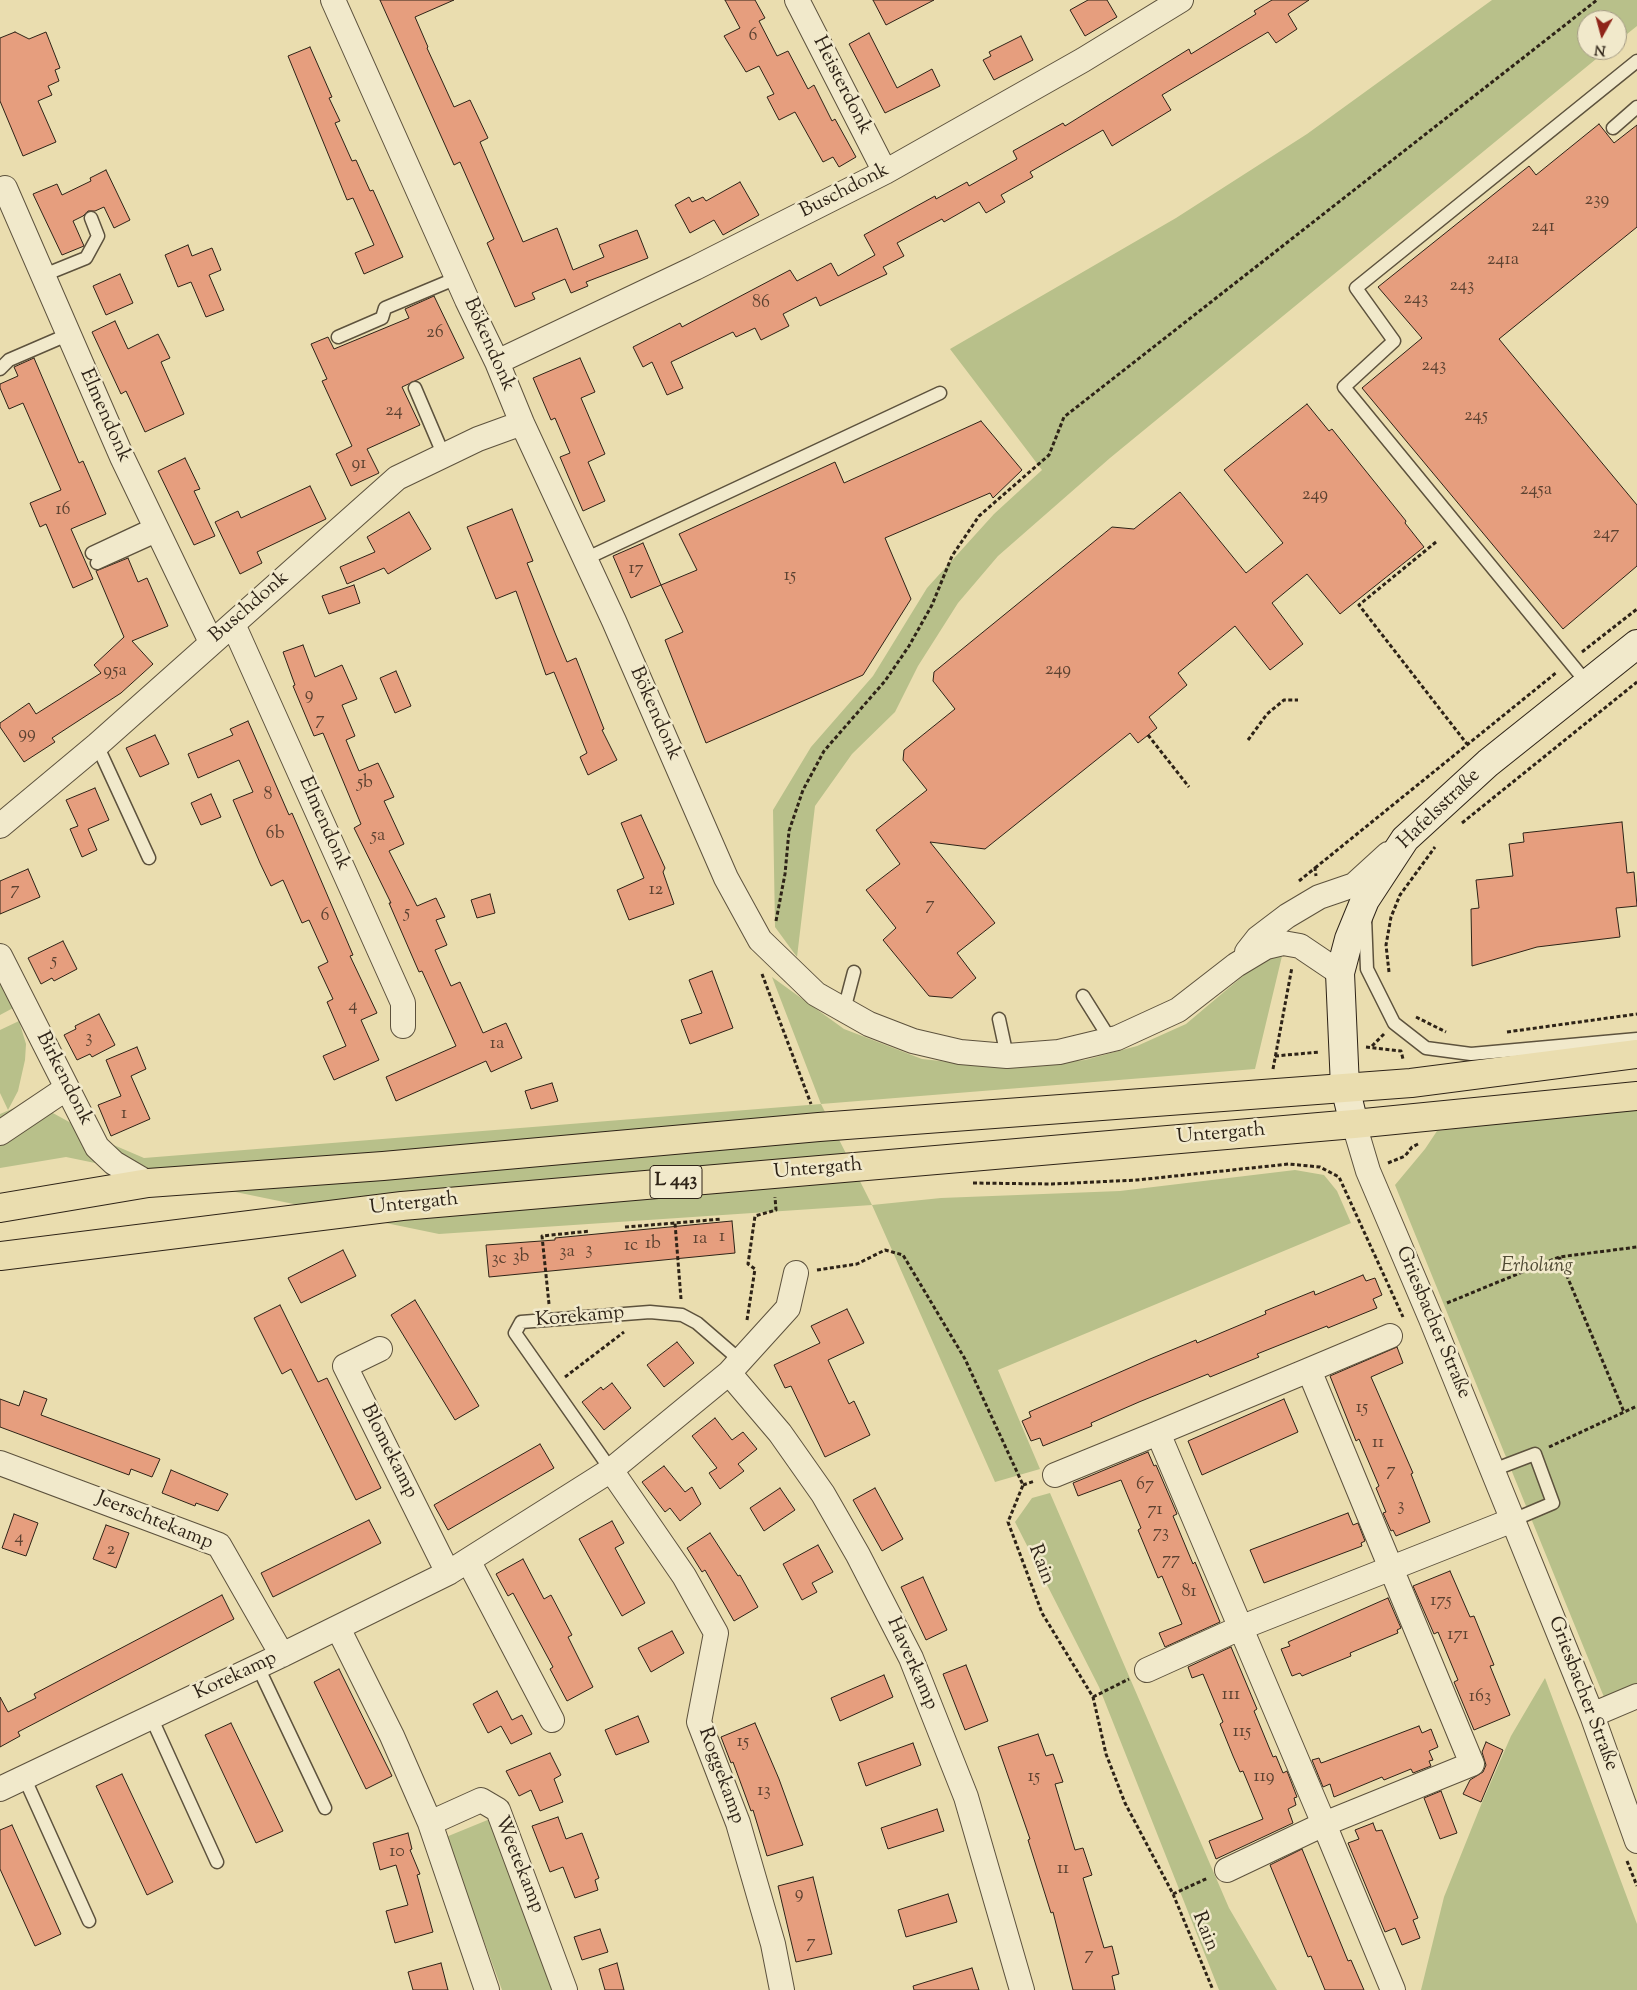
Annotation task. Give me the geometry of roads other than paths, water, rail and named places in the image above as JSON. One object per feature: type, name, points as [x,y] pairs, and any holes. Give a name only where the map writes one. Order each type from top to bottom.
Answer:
[{"type":"main road","name":"Hafelsstraße","points":[[1354,1124],[1344,1087],[1340,973],[1349,939],[1365,900],[1405,838],[1488,763],[1637,644]]},
{"type":"main road","name":"Untergath","points":[[0,1208],[148,1183],[383,1166],[819,1127],[1344,1087],[1411,1084],[1637,1054]]},
{"type":"main road","name":"Untergath","points":[[0,1256],[402,1206],[1354,1124],[1637,1096]]},
{"type":"street","name":"Bökendonk","points":[[333,0],[457,278],[497,362],[522,424],[585,559],[726,878],[760,940],[816,994],[870,1024],[913,1041],[960,1052],[1007,1056],[1059,1052],[1110,1039],[1178,1010],[1236,965],[1266,947],[1282,943],[1300,946],[1340,973]]},
{"type":"street","name":"Heisterdonk","points":[[797,0],[886,172]]},
{"type":"street","name":"Buschdonk","points":[[497,362],[695,268],[886,172],[1083,60],[1181,0]]},
{"type":"street","name":"Elmendonk","points":[[2,184],[44,275],[68,335],[157,530],[211,642]]},
{"type":"street","name":"Buschdonk","points":[[0,826],[96,745],[397,478],[478,439],[522,424]]},
{"type":"street","name":"Elmendonk","points":[[233,624],[403,1004],[403,1026]]},
{"type":"street","name":"Bökendonk","points":[[1236,965],[1258,938],[1286,916],[1319,897],[1354,885],[1405,838]]},
{"type":"street","name":"Birkendonk","points":[[0,956],[97,1147],[114,1163],[148,1183]]},
{"type":"street","points":[[0,1132],[67,1088]]},
{"type":"street","name":"Griesbacher Straße","points":[[1354,1124],[1368,1171],[1493,1470],[1592,1715],[1637,1841]]},
{"type":"street","name":"Korekamp","points":[[0,1788],[258,1667],[469,1562],[611,1470],[735,1367],[788,1308],[796,1273]]},
{"type":"street","points":[[1054,1475],[1390,1336]]},
{"type":"street","name":"Blomekamp","points":[[380,1348],[345,1366],[448,1574]]},
{"type":"street","name":"Haverkamp","points":[[735,1367],[823,1494],[858,1555],[911,1658],[966,1797],[1022,1990]]},
{"type":"street","points":[[1227,1870],[1324,1824],[1472,1764],[1309,1370]]},
{"type":"street","points":[[1158,1433],[1394,1990]]},
{"type":"street","name":"Jeerschtekamp","points":[[0,1463],[219,1545],[282,1655]]},
{"type":"street","name":"Roggekamp","points":[[611,1470],[684,1576],[716,1633],[699,1722],[738,1823],[773,1944],[782,1990]]},
{"type":"street","points":[[1147,1670],[1240,1628],[1390,1567],[1513,1520]]},
{"type":"street","points":[[469,1562],[552,1720]]},
{"type":"street","points":[[338,1628],[392,1736],[430,1823],[487,1990]]},
{"type":"street","points":[[1592,1715],[1637,1696]]},
{"type":"street","name":"Weetekamp","points":[[430,1823],[481,1800],[498,1810],[565,1990]]},
{"type":"lane","points":[[1587,684],[1344,387],[1394,341],[1356,288],[1635,66]]},
{"type":"lane","points":[[1613,128],[1637,107]]},
{"type":"lane","points":[[44,275],[86,258],[98,236],[91,218]]},
{"type":"lane","points":[[338,337],[382,318],[386,308],[457,278]]},
{"type":"lane","points":[[0,369],[9,360],[68,335]]},
{"type":"lane","points":[[416,388],[444,456]]},
{"type":"lane","points":[[585,559],[940,393]]},
{"type":"lane","points":[[95,558],[157,530]]},
{"type":"lane","points":[[96,745],[149,858]]},
{"type":"lane","points":[[1365,900],[1367,968],[1394,1023],[1426,1048],[1471,1054],[1637,1039]]},
{"type":"lane","points":[[844,1010],[854,972]]},
{"type":"lane","points":[[1083,996],[1110,1039]]},
{"type":"lane","points":[[999,1019],[1007,1056]]},
{"type":"lane","name":"Korekamp","points":[[611,1470],[551,1388],[515,1333],[521,1322],[650,1312],[682,1315],[697,1323],[735,1367]]},
{"type":"lane","points":[[1493,1470],[1534,1454],[1553,1503],[1513,1520]]},
{"type":"lane","points":[[258,1667],[325,1808]]},
{"type":"lane","points":[[151,1717],[217,1862]]},
{"type":"lane","points":[[24,1777],[89,1921]]},
{"type":"park label","name":"Erholung","points":[[1537,1268]]}]
